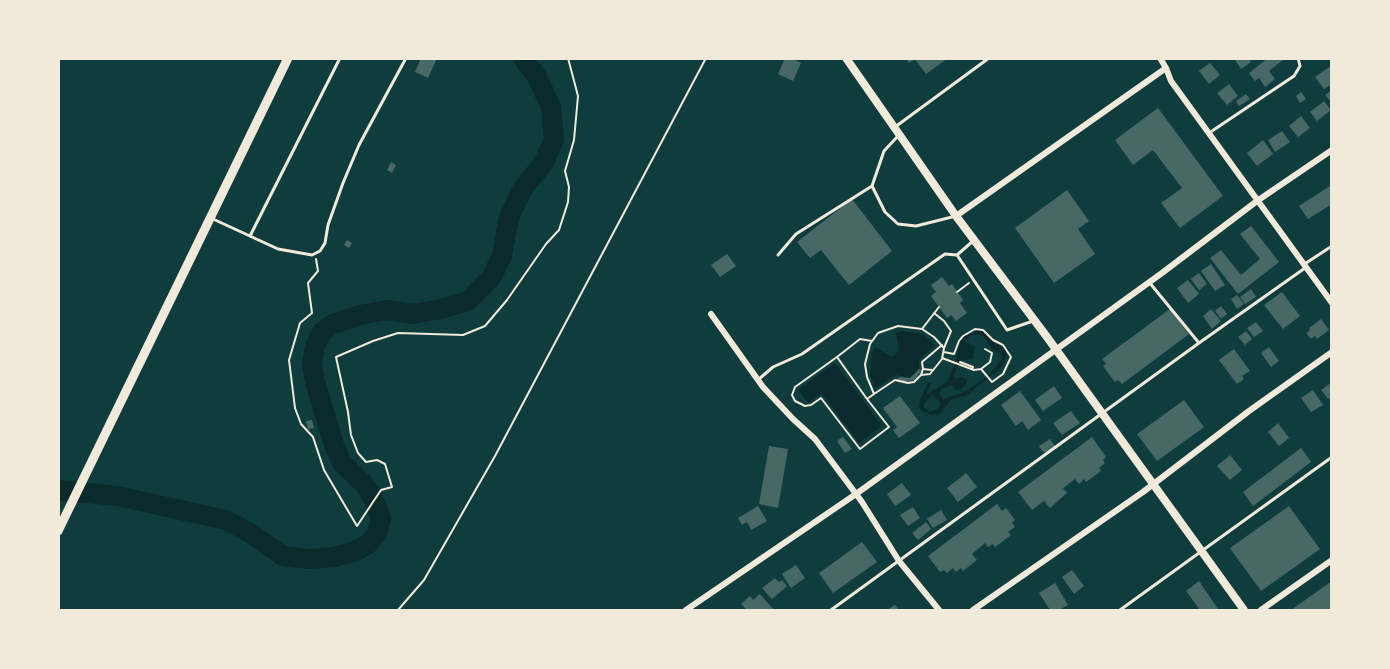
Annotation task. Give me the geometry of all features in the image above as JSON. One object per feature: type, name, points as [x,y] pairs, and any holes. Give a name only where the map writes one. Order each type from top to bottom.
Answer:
[{"type":"highway","points":[[58,531],[288,58]]},
{"type":"street","points":[[846,58],[974,240],[1244,610]]},
{"type":"street","points":[[1160,58],[1171,81],[1332,303]]},
{"type":"street","points":[[957,216],[1166,68]]},
{"type":"street","points":[[686,610],[856,494],[1257,201],[1332,150]]},
{"type":"street","points":[[711,314],[758,380],[815,440],[856,494],[899,561],[939,610]]},
{"type":"street","points":[[973,610],[1153,483],[1332,352]]},
{"type":"street","points":[[1261,610],[1332,560]]},
{"type":"lane","points":[[250,236],[340,58]]},
{"type":"lane","points":[[211,218],[288,252],[316,255],[324,246],[335,204],[359,145],[406,58]]},
{"type":"lane","points":[[778,255],[796,234],[872,186],[885,151],[896,131],[989,58]]},
{"type":"lane","points":[[1209,133],[1294,76],[1300,66],[1298,58]]},
{"type":"lane","points":[[872,186],[885,213],[898,224],[916,226],[957,216]]},
{"type":"lane","points":[[758,380],[773,368],[802,354],[945,254],[957,255],[974,240]]},
{"type":"lane","points":[[831,610],[1332,246]]},
{"type":"lane","points":[[957,255],[1008,330],[1034,321]]},
{"type":"lane","points":[[1149,282],[1199,343]]},
{"type":"lane","points":[[1120,610],[1332,457]]},
{"type":"path","points":[[316,255],[318,271],[308,283],[312,313],[300,323],[289,360],[295,408],[301,424],[313,437],[324,470],[357,526],[381,490],[392,487],[385,464],[377,460],[366,462],[358,453],[351,435],[336,357],[398,333],[463,335],[485,326],[507,300],[546,244],[559,231],[568,202],[569,187],[565,171],[574,140],[578,96],[568,58]]},
{"type":"path","points":[[398,610],[424,580],[495,456],[706,58]]},
{"type":"path","points":[[957,292],[974,279]]},
{"type":"path","points":[[922,328],[939,307]]},
{"type":"path","points":[[867,399],[895,380],[908,383],[918,379],[923,369],[922,362],[943,346],[951,332],[944,321],[934,313]]},
{"type":"path","points":[[874,394],[867,377],[865,364],[872,341],[878,333],[887,328],[898,326],[922,328],[943,346],[942,358],[934,370],[930,374],[921,375]]},
{"type":"path","points":[[942,358],[970,369],[982,371],[992,382],[1003,374],[1011,357],[1003,345],[993,340],[983,330],[975,329],[959,340],[954,354],[944,352]]},
{"type":"path","points":[[837,357],[889,427],[860,449],[821,398],[805,406],[795,401],[792,395],[795,387],[860,339],[872,341]]},
{"type":"path","points":[[982,371],[990,362],[992,354],[985,349]]},
{"type":"path","points":[[985,358],[991,359]]},
{"type":"path","points":[[960,362],[973,367],[970,369]]},
{"type":"path","points":[[923,369],[934,370]]},
{"type":"water","points":[[978,330],[986,333],[993,342],[1004,347],[1007,353],[1002,367],[967,395],[951,400],[939,414],[932,415],[922,411],[919,407],[920,400],[928,383],[931,383],[926,395],[947,382],[956,361],[959,342],[965,336]],"holes":[[[977,334],[983,336],[992,349],[1002,354],[1002,359],[990,374],[970,389],[943,399],[939,394],[941,389],[952,385],[956,390],[960,390],[965,386],[967,381],[965,378],[953,377],[961,360],[973,359],[975,346],[965,342],[969,336]],[[932,396],[941,403],[938,409],[929,412],[923,406]]]},
{"type":"water","points":[[902,331],[923,334],[935,345],[919,359],[919,368],[914,376],[910,378],[896,375],[875,388],[870,375],[872,353],[875,347],[892,357],[899,351],[896,333]]},
{"type":"water","points":[[835,363],[882,426],[859,443],[822,393],[808,403],[798,390]]},
{"type":"building","points":[[421,58],[437,58],[428,78],[415,72]]},
{"type":"building","points":[[785,58],[801,63],[793,81],[778,74]]},
{"type":"building","points":[[906,58],[948,58],[926,74],[915,59],[909,63]]},
{"type":"building","points":[[1234,58],[1249,58],[1251,62],[1241,69]]},
{"type":"building","points":[[1268,58],[1283,60],[1269,71],[1275,79],[1265,87],[1259,78],[1255,81],[1249,73]]},
{"type":"building","points":[[1210,63],[1220,75],[1209,84],[1199,71]]},
{"type":"building","points":[[1329,67],[1332,71],[1332,84],[1324,89],[1315,77]]},
{"type":"building","points":[[1229,84],[1238,96],[1227,105],[1217,93]]},
{"type":"building","points":[[1332,90],[1332,103],[1325,95]]},
{"type":"building","points":[[1301,92],[1306,99],[1300,103],[1296,96]]},
{"type":"building","points":[[1246,94],[1250,99],[1239,106],[1236,101]]},
{"type":"building","points":[[1324,101],[1331,110],[1317,121],[1310,112]]},
{"type":"building","points":[[1158,108],[1223,196],[1180,228],[1161,203],[1182,188],[1153,150],[1133,165],[1115,140]]},
{"type":"building","points":[[1301,116],[1310,128],[1298,137],[1289,126]]},
{"type":"building","points":[[1282,131],[1290,142],[1275,152],[1268,140]]},
{"type":"building","points":[[1263,140],[1273,154],[1257,166],[1247,153]]},
{"type":"building","points":[[391,162],[396,165],[392,173],[387,170]]},
{"type":"building","points":[[1330,186],[1332,204],[1308,219],[1299,206]]},
{"type":"building","points":[[1067,190],[1089,221],[1078,229],[1095,254],[1054,283],[1015,228]]},
{"type":"building","points":[[852,199],[892,251],[849,285],[821,250],[810,258],[797,242]]},
{"type":"building","points":[[1251,226],[1279,262],[1238,294],[1210,258],[1221,250],[1241,275],[1260,259],[1240,234]]},
{"type":"building","points":[[347,240],[352,243],[349,248],[344,245]]},
{"type":"building","points":[[727,254],[736,266],[720,277],[711,265]]},
{"type":"building","points":[[1211,264],[1225,285],[1215,291],[1201,271]]},
{"type":"building","points":[[1199,273],[1207,284],[1199,290],[1191,279]]},
{"type":"building","points":[[942,277],[949,286],[952,284],[963,300],[960,303],[967,313],[956,321],[951,315],[947,318],[931,296],[936,292],[931,285]]},
{"type":"building","points":[[1188,280],[1199,294],[1188,303],[1177,288]]},
{"type":"building","points":[[1251,289],[1256,297],[1245,304],[1240,297]]},
{"type":"building","points":[[1282,292],[1300,316],[1283,329],[1264,305]]},
{"type":"building","points":[[1237,295],[1244,304],[1237,309],[1231,299]]},
{"type":"building","points":[[1221,306],[1227,314],[1221,319],[1215,311]]},
{"type":"building","points":[[1170,309],[1189,334],[1122,384],[1118,380],[1115,382],[1103,366],[1106,364],[1102,359]]},
{"type":"building","points":[[1211,309],[1221,321],[1212,329],[1203,316]]},
{"type":"building","points":[[1321,319],[1329,330],[1317,339],[1315,336],[1311,339],[1306,333]]},
{"type":"building","points":[[1256,322],[1263,331],[1254,337],[1247,328]]},
{"type":"building","points":[[1246,331],[1252,339],[1245,345],[1238,337]]},
{"type":"building","points":[[1269,347],[1279,361],[1271,367],[1261,353]]},
{"type":"building","points":[[1234,349],[1250,371],[1242,376],[1244,379],[1237,384],[1219,360]]},
{"type":"building","points":[[919,369],[922,370],[914,380],[905,382],[897,380],[899,377],[910,378]]},
{"type":"building","points":[[1332,382],[1332,397],[1328,399],[1321,390]]},
{"type":"building","points":[[1054,386],[1062,398],[1043,411],[1035,400]]},
{"type":"building","points":[[1313,390],[1323,405],[1311,412],[1301,398]]},
{"type":"building","points":[[1020,391],[1041,420],[1028,430],[1022,421],[1016,426],[1001,405]]},
{"type":"building","points":[[900,396],[920,423],[899,438],[893,430],[897,427],[883,408]]},
{"type":"building","points":[[1184,400],[1204,427],[1157,461],[1137,434]]},
{"type":"building","points":[[1071,411],[1080,423],[1062,435],[1053,423]]},
{"type":"building","points":[[312,420],[314,428],[308,429],[306,421]]},
{"type":"building","points":[[1278,423],[1289,438],[1279,446],[1268,432]]},
{"type":"building","points":[[843,437],[852,449],[845,453],[837,441]]},
{"type":"building","points":[[1092,437],[1106,457],[1103,460],[1105,463],[1099,468],[1101,471],[1086,482],[1084,479],[1079,484],[1075,479],[1063,488],[1067,493],[1050,508],[1044,501],[1032,510],[1018,492]]},
{"type":"building","points":[[1050,439],[1055,446],[1044,453],[1039,446]]},
{"type":"building","points":[[769,446],[788,449],[778,508],[759,504]]},
{"type":"building","points":[[1301,448],[1311,462],[1253,506],[1243,492]]},
{"type":"building","points":[[1230,455],[1242,470],[1230,480],[1217,466]]},
{"type":"building","points":[[966,473],[977,487],[958,502],[947,488]]},
{"type":"building","points":[[902,483],[911,495],[895,506],[887,494]]},
{"type":"building","points":[[997,504],[1002,511],[1006,508],[1015,520],[1012,523],[1015,527],[1008,532],[1011,535],[995,547],[993,544],[988,547],[985,543],[972,554],[977,560],[963,571],[961,568],[956,572],[953,568],[947,573],[944,570],[940,572],[928,556]]},
{"type":"building","points":[[758,506],[767,521],[751,530],[747,522],[742,525],[738,518]]},
{"type":"building","points":[[1289,506],[1320,549],[1261,591],[1230,548]]},
{"type":"building","points":[[913,507],[920,518],[908,526],[900,515]]},
{"type":"building","points":[[941,510],[947,520],[933,528],[927,519]]},
{"type":"building","points":[[926,522],[931,529],[918,540],[912,533]]},
{"type":"building","points":[[862,542],[877,562],[833,593],[819,573]]},
{"type":"building","points":[[796,565],[805,578],[791,588],[782,574]]},
{"type":"building","points":[[1072,570],[1084,586],[1074,594],[1062,577]]},
{"type":"building","points":[[775,578],[779,582],[782,580],[787,586],[772,599],[762,588]]},
{"type":"building","points":[[1199,581],[1218,609],[1200,610],[1186,591]]},
{"type":"building","points":[[1332,581],[1332,610],[1291,610]]},
{"type":"building","points":[[1055,583],[1068,605],[1059,610],[1050,610],[1039,593]]},
{"type":"building","points":[[760,594],[774,610],[747,610],[741,604],[750,596],[753,600]]},
{"type":"building","points":[[895,605],[899,610],[887,610]]},
{"type":"waterway","points":[[58,490],[117,496],[226,520],[252,534],[283,556],[309,559],[334,557],[356,551],[368,544],[377,534],[381,518],[364,484],[342,463],[334,445],[315,382],[312,365],[315,346],[322,332],[333,324],[360,315],[387,310],[413,314],[441,309],[468,301],[491,278],[502,256],[509,217],[523,188],[543,164],[554,140],[551,107],[537,77],[523,58]]}]
